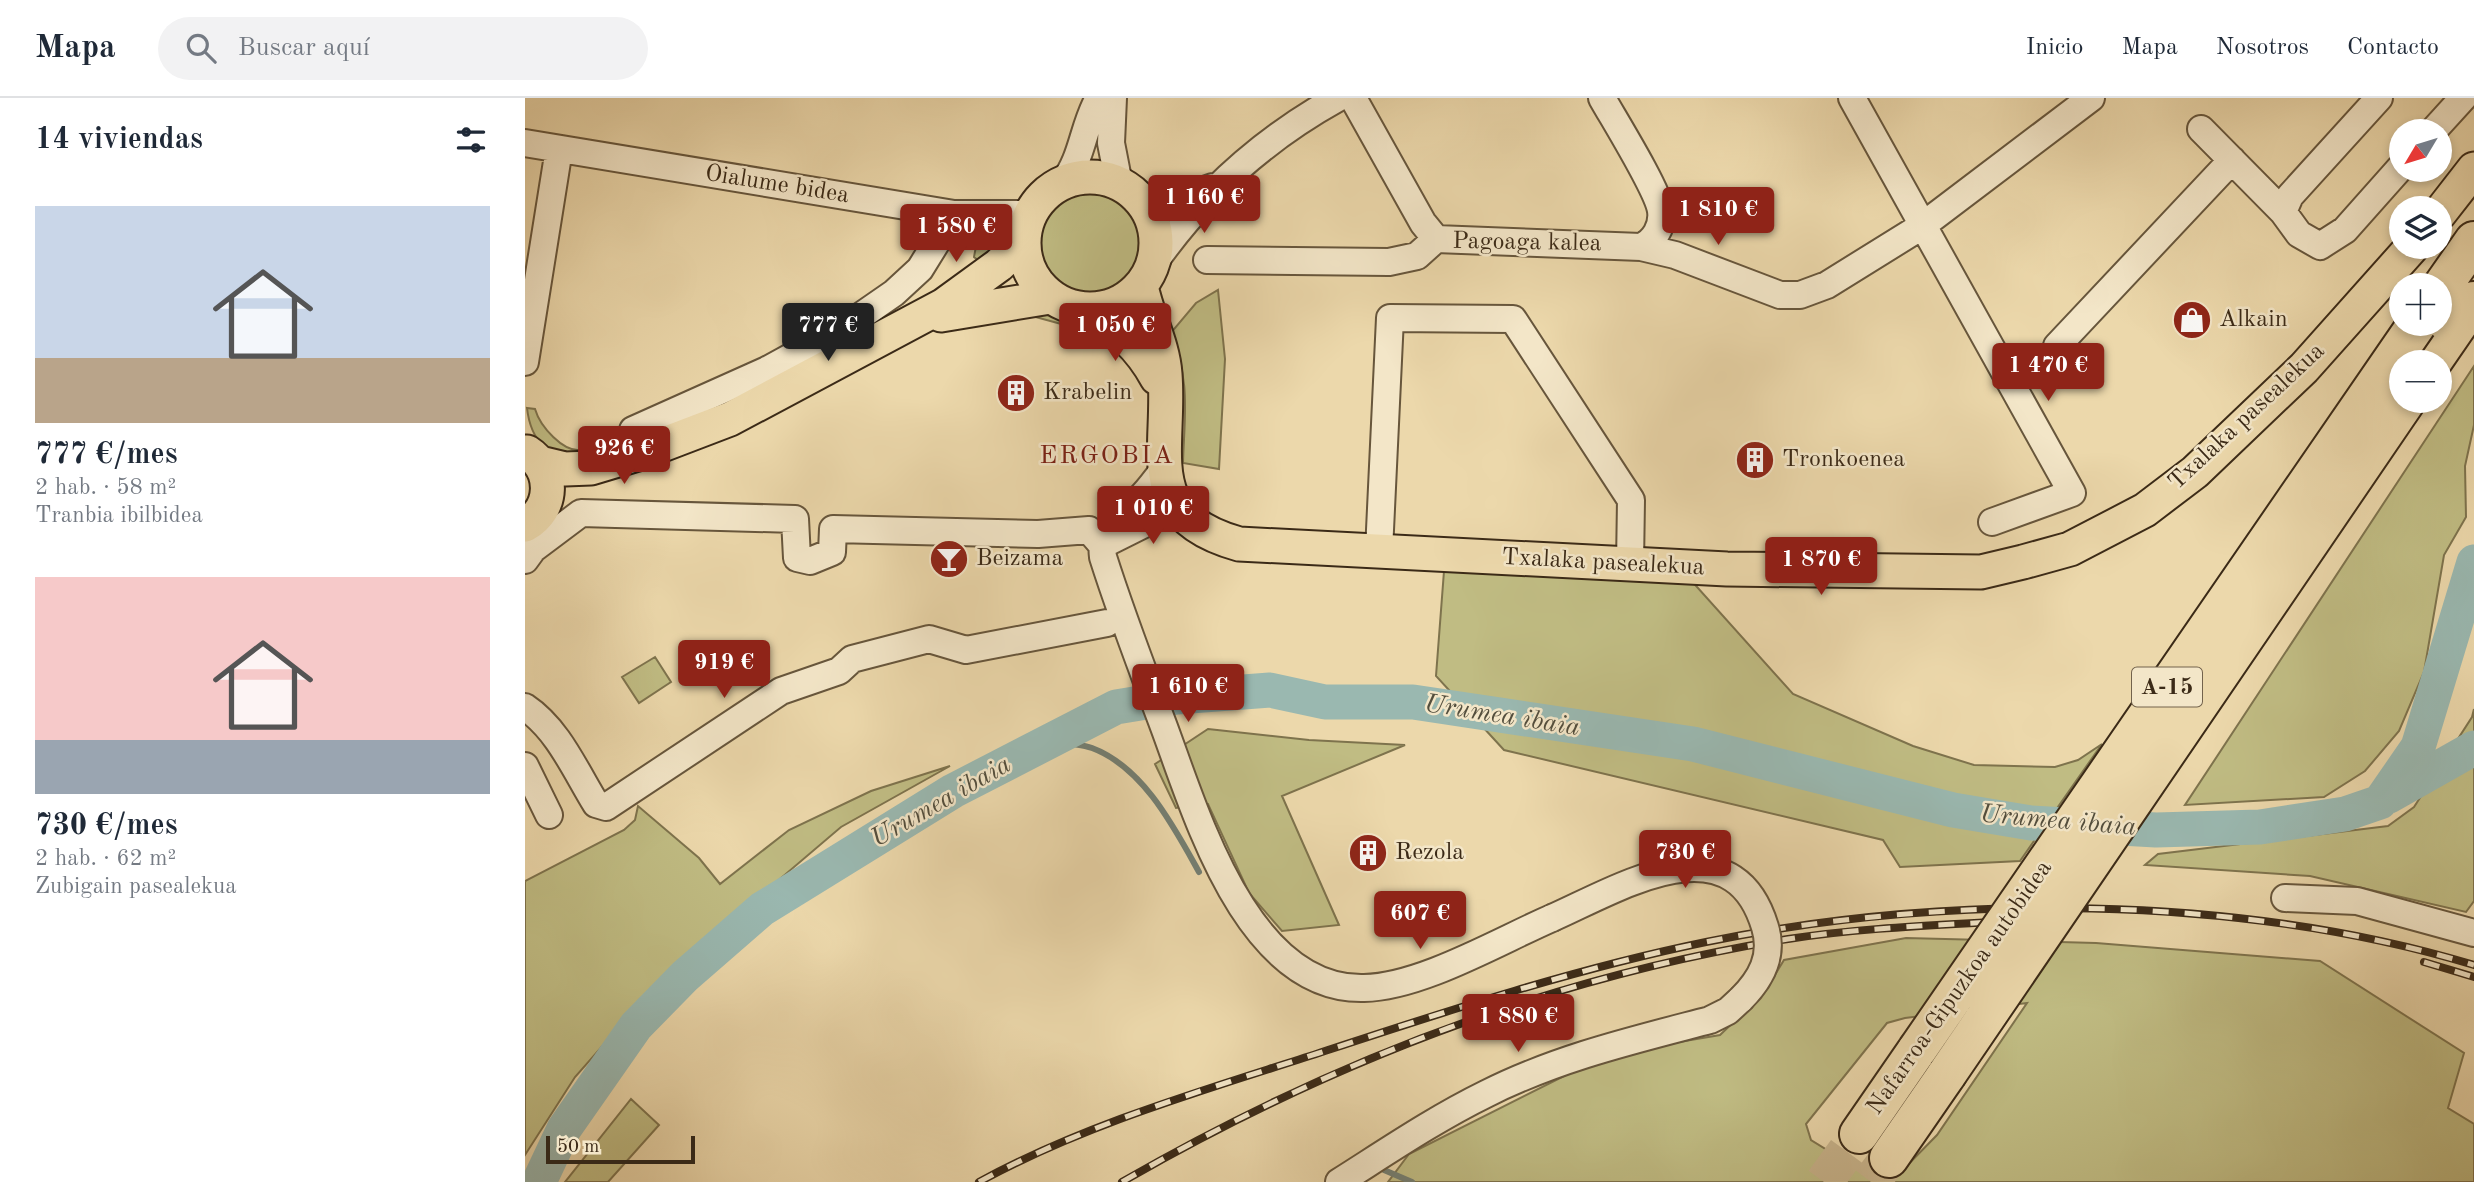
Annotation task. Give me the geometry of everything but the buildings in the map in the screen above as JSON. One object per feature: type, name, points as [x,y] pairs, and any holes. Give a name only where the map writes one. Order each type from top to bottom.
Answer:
[{"type":"highway","points":[[2452,273],[2474,241]]},
{"type":"highway","points":[[2440,350],[2474,301]]},
{"type":"highway","name":"Nafarroa-Gipuzkoa autobidea","points":[[1859,1134],[2409,336]]},
{"type":"highway","name":"Nafarroa-Gipuzkoa autobidea","points":[[1889,1158],[2398,413]]},
{"type":"main road","points":[[2452,197],[2474,169]]},
{"type":"main road","points":[[535,513],[567,482],[591,468],[641,453],[730,419],[915,323],[972,286],[1027,228],[1038,201],[1063,183],[1091,177],[1130,192],[1149,212],[1156,237],[1147,275],[1117,304],[1087,310],[1062,304],[1050,297],[1030,273],[1027,228]]},
{"type":"main road","name":"Txalaka pasealekua","points":[[1147,275],[1147,314],[1160,349],[1165,373],[1164,469],[1174,503],[1183,515],[1208,535],[1239,544],[1727,569],[1981,572],[2070,549],[2145,510],[2195,472],[2304,368],[2401,259]]},
{"type":"main road","points":[[915,323],[982,306],[1050,297]]},
{"type":"main road","name":"Txalaka pasealekua","points":[[1087,310],[1121,331],[1136,345],[1153,369],[1165,396]]},
{"type":"main road","points":[[530,452],[565,469],[591,468]]},
{"type":"main road","points":[[530,452],[548,482],[535,513]]},
{"type":"street","points":[[1063,183],[1076,163],[1088,122],[1099,98]]},
{"type":"street","points":[[1113,98],[1111,143],[1130,192],[1182,198],[1223,180]]},
{"type":"street","points":[[1147,275],[1186,219],[1223,180],[1271,140],[1338,98]]},
{"type":"street","name":"Pagoaga kalea","points":[[1353,98],[1423,223],[1436,239],[1641,247],[1675,255],[1752,287],[1780,295],[1800,295],[1827,285],[1922,226],[2088,99]]},
{"type":"street","points":[[1602,98],[1661,212],[1657,234],[1652,242],[1641,247]]},
{"type":"street","points":[[1852,98],[2072,493],[1992,523]]},
{"type":"street","points":[[2283,212],[2291,196],[2379,98]]},
{"type":"street","points":[[2444,119],[2463,98]]},
{"type":"street","points":[[2201,129],[2283,212],[2299,234],[2320,246],[2345,230],[2389,180]]},
{"type":"street","name":"Oialume bidea","points":[[525,143],[1027,228]]},
{"type":"street","points":[[525,362],[559,149]]},
{"type":"street","points":[[2057,346],[2232,160]]},
{"type":"street","points":[[633,430],[767,370],[842,329],[894,293],[920,270],[954,215]]},
{"type":"street","points":[[1206,260],[1389,262],[1417,256],[1436,239]]},
{"type":"street","points":[[1379,551],[1390,318],[1513,319],[1631,500],[1630,564]]},
{"type":"street","points":[[1102,545],[1110,525],[1141,497],[1164,469]]},
{"type":"street","points":[[1102,545],[1148,522],[1174,503]]},
{"type":"street","points":[[525,559],[533,549],[581,513],[795,519],[797,558],[810,561],[832,552],[833,529],[1038,534],[1089,530],[1102,545],[1121,629],[1201,828],[1228,882],[1254,924],[1273,947],[1301,969],[1340,985],[1366,988],[1408,981],[1665,869],[1693,866],[1730,877],[1751,896],[1768,937],[1768,951],[1760,976],[1741,999],[1710,1020],[1584,1054],[1488,1093],[1438,1120],[1339,1182]]},
{"type":"street","points":[[1072,644],[1121,629]]},
{"type":"street","points":[[525,707],[542,718],[596,804],[606,807],[781,691],[839,671],[852,659],[929,639],[966,650],[1121,629]]},
{"type":"street","points":[[549,815],[525,765],[558,741]]},
{"type":"street","points":[[2285,898],[2357,901],[2474,933]]},
{"type":"shaded area","points":[[1090,193],[1109,197],[1126,208],[1137,225],[1141,244],[1137,263],[1126,280],[1109,291],[1090,295],[1071,291],[1054,280],[1043,263],[1039,244],[1043,225],[1054,208],[1071,197]]},
{"type":"shaded area","points":[[979,230],[1000,230],[1004,241],[983,264],[974,257]]},
{"type":"shaded area","points":[[1218,290],[1225,359],[1219,469],[1183,463],[1184,382],[1176,350],[1169,335],[1196,303]]},
{"type":"shaded area","points":[[1027,307],[1081,324],[1109,339],[1128,356],[1118,355],[1098,334],[1028,315]]},
{"type":"shaded area","points":[[2474,366],[2474,425],[2465,466],[2466,517],[2444,555],[2424,672],[2399,731],[2365,771],[2324,797],[2185,805],[2443,413],[2452,413],[2452,399]]},
{"type":"shaded area","points":[[527,408],[535,409],[553,437],[567,447],[582,450],[585,458],[562,456],[544,447],[533,431]]},
{"type":"shaded area","points":[[1444,571],[1689,578],[1793,694],[1913,746],[1974,765],[2055,767],[2078,760],[2102,744],[2020,861],[1900,867],[1883,840],[1504,750],[1436,676]]},
{"type":"shaded area","points":[[655,657],[671,682],[639,703],[622,677]]},
{"type":"shaded area","points":[[2474,709],[2474,901],[2466,912],[2310,876],[2145,865],[2158,854],[2388,826],[2414,807],[2472,717]]},
{"type":"shaded area","points":[[1208,729],[1309,740],[1405,745],[1282,796],[1339,925],[1282,931],[1249,893],[1208,804],[1176,808],[1155,764]]},
{"type":"shaded area","points":[[950,766],[841,827],[659,982],[575,1077],[525,1155],[525,881],[624,830],[635,820],[638,806],[699,858],[720,884],[789,830],[871,791]]},
{"type":"shaded area","points":[[1906,938],[2096,943],[2320,961],[2464,1053],[2448,1108],[2474,1124],[2474,1182],[1891,1182],[1937,1135],[2027,1003],[1905,1018],[1887,1023],[1806,1124],[1811,1140],[1879,1182],[1388,1182],[1409,1154],[1578,1069],[1673,1043],[1720,1035],[1764,993],[1784,960]]},
{"type":"shaded area","points":[[631,1099],[659,1125],[608,1182],[565,1182]]},
{"type":"waterway","name":"Urumea ibaia","points":[[539,1182],[564,1129],[636,1026],[685,976],[762,909],[953,791],[1116,707],[1177,697],[1270,690],[1325,702],[1413,702],[1693,744],[1953,810],[2031,823],[2156,830],[2260,827],[2345,814],[2380,802],[2418,747],[2474,562]]},
{"type":"waterway","points":[[1044,742],[1092,748],[1127,769],[1168,818],[1199,872]]},
{"type":"waterway","points":[[2389,796],[2474,748]]},
{"type":"waterway","points":[[1384,1170],[1412,1182]]},
{"type":"tunnel","points":[[1824,1182],[1859,1134]]},
{"type":"tunnel","points":[[1871,1182],[1889,1158]]},
{"type":"railway","points":[[979,1182],[1019,1161],[1103,1125],[1463,1007],[1559,978],[1657,953],[1798,926],[1894,915],[1993,909],[2092,908],[2191,914],[2289,925],[2383,942],[2474,965]]},
{"type":"railway","points":[[1122,1182],[1280,1099],[1361,1062],[1528,1001],[1613,976],[1700,955],[1817,935],[2025,920]]},
{"type":"railway","points":[[2424,962],[2474,977]]},
{"type":"place","name":"Alkain","points":[[2192,320]]},
{"type":"place","name":"Krabelin","points":[[1016,393]]},
{"type":"place","name":"Tronkoenea","points":[[1755,460]]},
{"type":"place","name":"Beizama","points":[[949,559]]},
{"type":"place","name":"Rezola","points":[[1368,853]]},
{"type":"district","name":"ERGOBIA","points":[[1107,456]]}]
